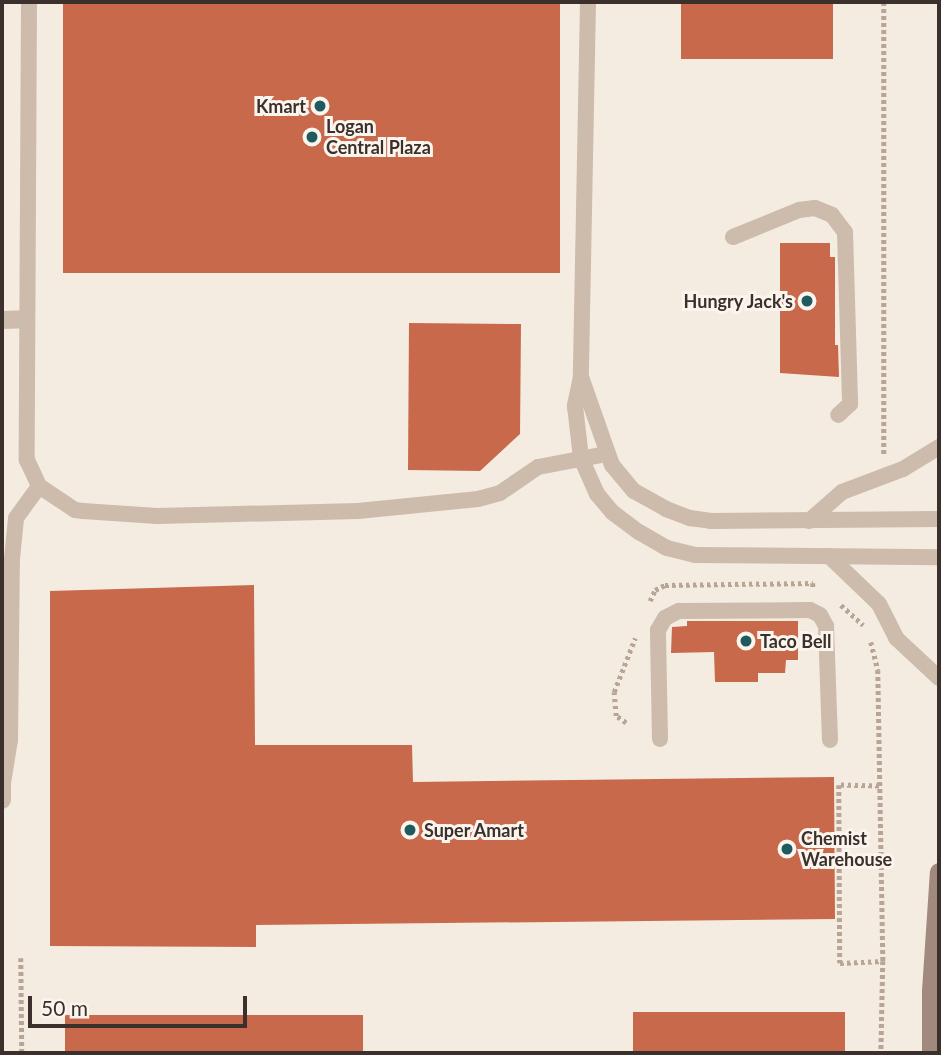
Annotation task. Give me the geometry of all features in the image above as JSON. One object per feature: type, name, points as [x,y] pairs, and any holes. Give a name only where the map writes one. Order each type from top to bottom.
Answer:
[{"type":"main road","points":[[931,1053],[931,991],[939,872]]},
{"type":"street","points":[[2,320],[26,319]]},
{"type":"lane","points":[[29,2],[27,460],[39,486],[75,510],[157,516],[358,511],[478,499],[500,493],[538,467],[606,454]]},
{"type":"lane","points":[[588,2],[581,377],[575,405],[581,458],[597,494],[612,512],[667,548],[695,555],[939,557]]},
{"type":"lane","points":[[733,237],[799,210],[814,208],[832,215],[845,232],[850,404],[838,415]]},
{"type":"lane","points":[[581,377],[592,401],[606,454],[634,491],[690,518],[809,521],[939,519]]},
{"type":"lane","points":[[809,521],[842,492],[903,469],[939,447]]},
{"type":"lane","points":[[2,788],[9,740],[12,559],[16,517],[39,486]]},
{"type":"lane","points":[[829,556],[879,604],[896,638],[939,678]]},
{"type":"lane","points":[[660,739],[658,630],[665,618],[679,611],[810,610],[820,615],[826,626],[830,740]]},
{"type":"path","points":[[884,2],[884,460]]},
{"type":"path","points":[[645,613],[654,590],[665,585],[813,583],[813,591],[821,593]]},
{"type":"path","points":[[838,603],[862,624],[871,641],[878,670],[883,961],[881,1053]]},
{"type":"path","points":[[626,723],[616,716],[614,692],[636,635]]},
{"type":"path","points":[[879,786],[839,785],[839,963],[883,961]]},
{"type":"path","points":[[21,958],[22,1053]]},
{"type":"building","name":"Logan Central Plaza","points":[[63,2],[560,2],[560,273],[63,273]]},
{"type":"building","points":[[681,2],[833,2],[833,59],[681,59]]},
{"type":"building","name":"Hungry Jack's","points":[[780,243],[830,243],[830,257],[835,257],[835,345],[838,345],[839,377],[780,373]]},
{"type":"building","points":[[409,323],[521,324],[520,434],[480,471],[408,470]]},
{"type":"building","points":[[254,585],[255,745],[412,745],[413,782],[834,777],[835,919],[256,925],[256,947],[50,946],[50,591]]},
{"type":"building","points":[[687,621],[798,621],[798,660],[786,660],[785,673],[758,673],[758,682],[715,682],[714,652],[671,653],[672,627],[687,626]]},
{"type":"building","points":[[633,1012],[845,1012],[845,1053],[633,1053]]},
{"type":"building","points":[[65,1015],[363,1015],[363,1053],[65,1053]]},
{"type":"place","name":"Kmart","points":[[320,106]]},
{"type":"place","name":"Logan Central Plaza","points":[[312,137]]},
{"type":"place","name":"Hungry Jack's","points":[[807,301]]},
{"type":"place","name":"Taco Bell","points":[[746,641]]},
{"type":"place","name":"Super Amart","points":[[410,830]]},
{"type":"place","name":"Chemist Warehouse","points":[[787,849]]}]
